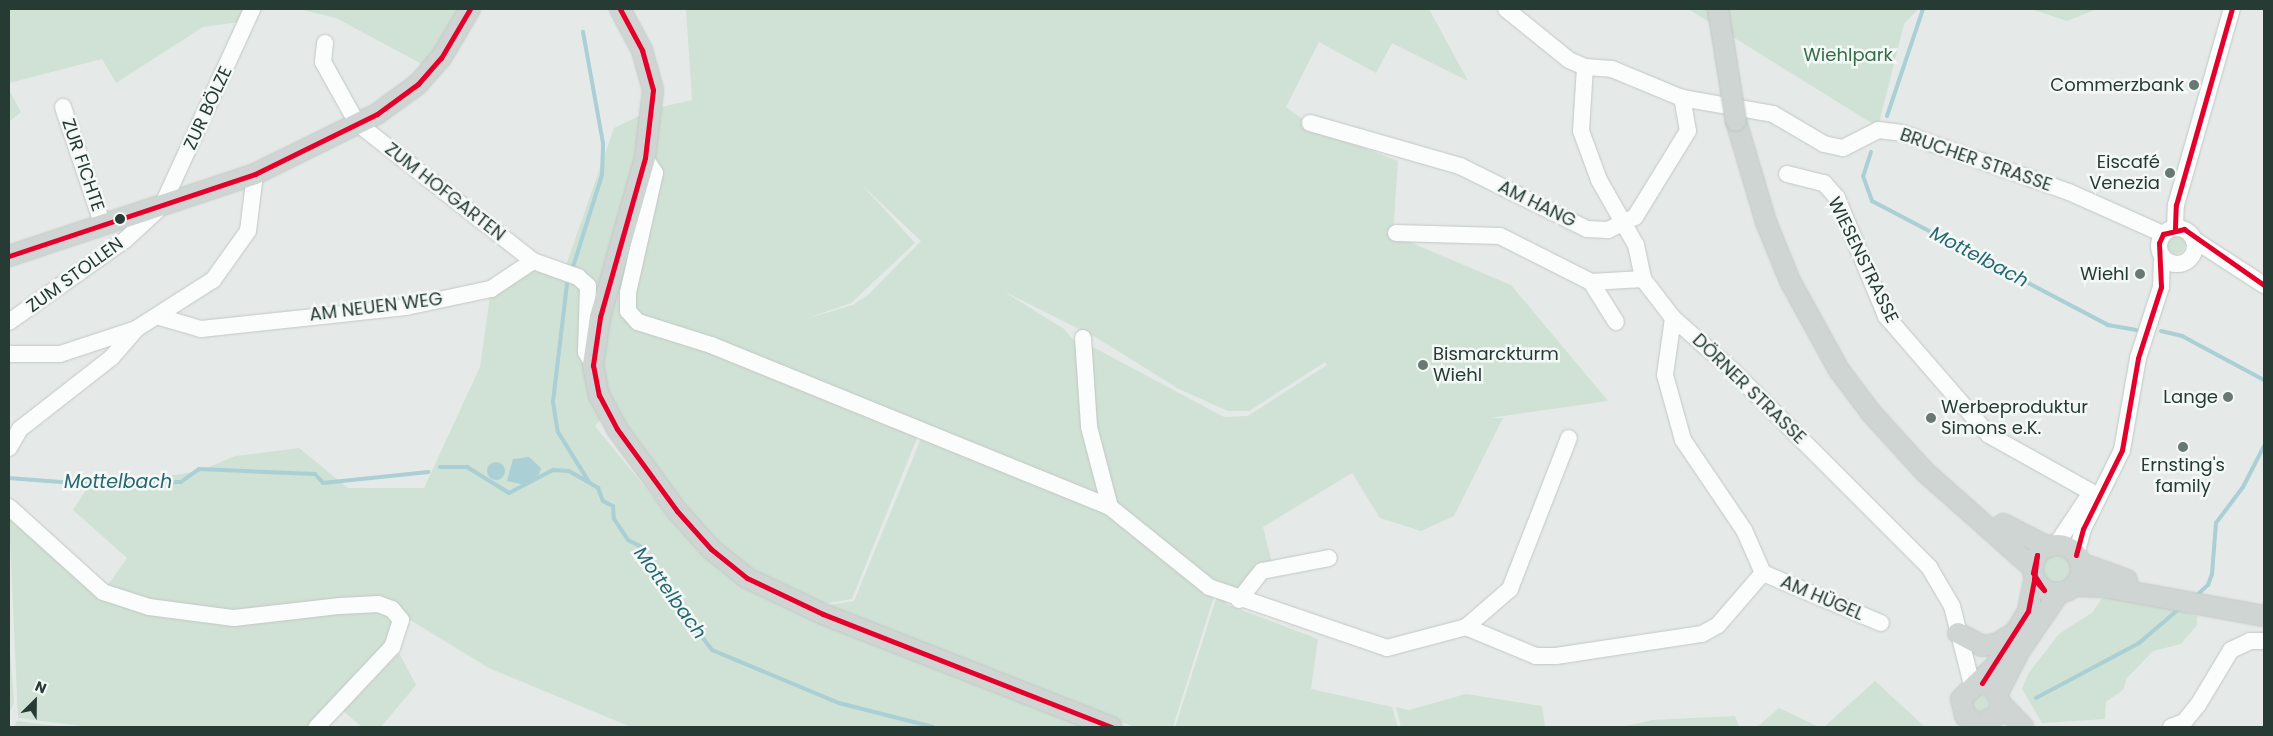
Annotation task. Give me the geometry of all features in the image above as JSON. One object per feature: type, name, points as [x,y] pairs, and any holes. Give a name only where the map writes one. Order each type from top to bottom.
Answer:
[{"type":"main road","points":[[9,256],[102,222],[162,206],[255,174],[357,123],[418,84],[441,58],[470,9]]},
{"type":"main road","points":[[620,9],[642,50],[653,90],[645,158],[600,317],[594,365],[599,395],[644,467],[711,549],[747,578],[823,614],[1112,727]]},
{"type":"main road","points":[[1718,9],[1736,121],[1766,222],[1808,319],[1872,414],[1925,472],[1960,500],[2033,573],[2044,590],[2104,587],[2170,594],[2229,605],[2264,616]]},
{"type":"main road","points":[[1960,500],[2107,575],[2170,594]]},
{"type":"main road","points":[[1989,708],[2016,632],[2028,611],[2037,555],[2052,546]]},
{"type":"main road","points":[[2023,727],[1989,708],[1963,693],[1959,719],[1989,708],[2020,650],[2067,590],[2078,559]]},
{"type":"main road","points":[[2229,605],[2264,605]]},
{"type":"main road","points":[[1958,633],[1982,646],[1996,644],[2016,632]]},
{"type":"street","name":"ZUR BÖLZE","points":[[162,206],[252,9]]},
{"type":"street","name":"BRUCHER STRASSE","points":[[1506,9],[1569,60],[1585,67],[1612,69],[1682,98],[1773,114],[1824,144],[1843,148],[1878,130],[1902,133],[2122,215],[2165,241]]},
{"type":"street","points":[[2078,559],[2083,529],[2120,455],[2127,428],[2138,358],[2161,287],[2165,241],[2231,15]]},
{"type":"street","points":[[325,43],[323,62],[357,123]]},
{"type":"street","name":"DÖRNER STRASSE","points":[[1585,67],[1582,131],[1621,226],[1636,245],[1643,279],[1673,318],[1732,370],[1929,567],[1952,606],[1958,633],[1989,708]]},
{"type":"street","points":[[1621,226],[1635,218],[1688,131],[1682,98]]},
{"type":"street","name":"ZUR FICHTE","points":[[63,107],[102,222]]},
{"type":"street","name":"ZUM HOFGARTEN","points":[[357,123],[533,261]]},
{"type":"street","name":"AM HANG","points":[[1310,123],[1460,166],[1587,229],[1621,226]]},
{"type":"street","points":[[645,158],[656,173],[628,293],[628,311],[638,322],[710,345],[1110,507],[1209,587],[1239,600],[1387,648],[1466,627],[1510,588],[1570,438]]},
{"type":"street","points":[[9,354],[60,354],[136,329],[160,317],[213,280],[231,260],[248,231],[255,174]]},
{"type":"street","name":"WIESENSTRASSE","points":[[1787,174],[1824,183],[1837,198],[1886,316],[1989,435],[2092,492]]},
{"type":"street","name":"ZUM STOLLEN","points":[[9,322],[125,240],[162,206]]},
{"type":"street","points":[[1396,233],[1500,236],[1591,282],[1643,279]]},
{"type":"street","points":[[2165,241],[2193,239],[2264,286]]},
{"type":"street","points":[[2161,287],[2185,260],[2193,239]]},
{"type":"street","points":[[2165,241],[2185,260],[2230,265]]},
{"type":"street","points":[[533,261],[578,277],[588,286],[586,352],[594,365]]},
{"type":"street","name":"AM NEUEN WEG","points":[[160,317],[201,329],[406,307],[491,289],[533,261]]},
{"type":"street","points":[[1591,282],[1616,322]]},
{"type":"street","points":[[1466,627],[1536,656],[1702,634],[1718,625],[1763,573],[1744,530],[1683,440],[1665,375],[1673,318]]},
{"type":"street","points":[[9,448],[20,429],[112,357],[136,329]]},
{"type":"street","points":[[1083,338],[1089,427],[1110,507]]},
{"type":"street","points":[[2052,546],[2092,492],[2127,428]]},
{"type":"street","points":[[9,507],[103,592],[149,607],[234,618],[340,606],[378,604],[392,609],[401,620],[392,647],[317,727]]},
{"type":"street","points":[[1239,600],[1262,571],[1329,558]]},
{"type":"street","name":"AM HÜGEL","points":[[1763,573],[1881,623]]},
{"type":"street","points":[[2181,726],[2231,650],[2250,641],[2264,641]]},
{"type":"green space","points":[[9,9],[252,9],[247,21],[203,27],[116,83],[102,59],[9,83]]},
{"type":"green space","points":[[299,9],[470,9],[431,69],[336,18]]},
{"type":"green space","points":[[686,9],[1429,9],[1468,81],[1392,43],[1376,73],[1319,42],[1286,107],[1317,130],[1398,161],[1393,235],[1511,285],[1608,401],[1490,418],[1503,418],[1454,516],[1421,531],[1380,518],[1352,473],[1263,527],[1272,563],[1234,595],[1115,507],[1093,427],[1089,345],[1224,417],[1248,416],[1327,365],[1325,362],[1249,411],[1228,411],[1179,389],[1097,338],[1003,291],[1064,329],[1076,343],[1101,495],[919,433],[852,599],[818,605],[766,580],[713,544],[611,408],[595,426],[665,512],[715,563],[1101,727],[631,727],[489,668],[392,609],[234,618],[103,592],[127,558],[73,510],[87,488],[200,471],[235,456],[299,448],[348,488],[424,488],[480,367],[491,289],[533,261],[564,271],[614,128],[653,109],[692,100]],"holes":[[[862,185],[921,241],[869,294],[853,305],[805,319],[851,303],[915,243]]]},
{"type":"green space","name":"Wiehlpark","points":[[1688,9],[1918,9],[1904,24],[1878,127]]},
{"type":"green space","points":[[2031,9],[2097,9],[2067,21]]},
{"type":"green space","points":[[9,90],[21,112],[9,122]]},
{"type":"green space","points":[[2176,236],[2182,239],[2185,245],[2182,251],[2176,254],[2170,251],[2167,245],[2170,239]]},
{"type":"green space","points":[[923,434],[1100,507],[1215,593],[1173,727],[1134,727],[822,606],[854,601]]},
{"type":"green space","points":[[9,516],[132,608],[177,619],[251,624],[380,609],[394,619],[393,637],[313,727],[90,727],[18,718]]},
{"type":"green space","points":[[2057,553],[2068,557],[2072,568],[2068,579],[2057,583],[2046,579],[2042,568],[2046,557]]},
{"type":"green space","points":[[1217,596],[1228,601],[1226,604],[1318,639],[1311,689],[1392,707],[1398,727],[1175,727]]},
{"type":"green space","points":[[2102,598],[2155,603],[2197,616],[2197,625],[2181,644],[2153,651],[2127,678],[2123,690],[2106,702],[2105,719],[2042,723],[2022,689],[2028,674],[2059,634],[2093,612]]},
{"type":"green space","points":[[9,638],[14,702],[9,714]]},
{"type":"green space","points":[[399,653],[416,685],[381,727],[362,727],[343,711]]},
{"type":"green space","points":[[1875,681],[1925,727],[1824,727]]},
{"type":"green space","points":[[1466,694],[1542,706],[1545,727],[1401,727],[1396,707],[1409,710]]},
{"type":"green space","points":[[1977,695],[1983,695],[1988,700],[1986,709],[1977,711],[1972,706],[1972,700]]},
{"type":"green space","points":[[1779,708],[1819,727],[1757,727]]},
{"type":"green space","points":[[1735,716],[1739,727],[1622,727],[1652,720]]},
{"type":"green space","points":[[17,721],[65,727],[14,727]]},
{"type":"water","points":[[529,457],[541,468],[539,474],[525,485],[507,481],[513,459]]},
{"type":"water","points":[[496,462],[502,465],[505,471],[502,477],[496,480],[490,477],[487,471],[490,465]]},
{"type":"waterway","name":"Mottelbach","points":[[1887,116],[1923,9]]},
{"type":"waterway","points":[[573,267],[602,175],[603,143],[583,32]]},
{"type":"waterway","name":"Mottelbach","points":[[1871,152],[1863,176],[1872,201],[2108,325],[2137,330]]},
{"type":"waterway","points":[[567,284],[553,402],[558,432],[589,482]]},
{"type":"waterway","name":"Mottelbach","points":[[2161,331],[2182,336],[2264,380]]},
{"type":"waterway","name":"Mottelbach","points":[[2196,596],[2208,585],[2212,574],[2216,523],[2243,487],[2264,446]]},
{"type":"waterway","name":"Mottelbach","points":[[440,467],[467,467],[509,493],[553,470],[569,471],[598,488],[603,501],[613,506],[614,519],[628,540],[640,546],[647,564],[712,650],[839,703],[933,727]]},
{"type":"waterway","name":"Mottelbach","points":[[9,478],[74,483],[181,482],[199,469],[315,474],[323,483],[428,472]]},
{"type":"waterway","name":"Mottelbach","points":[[2036,698],[2139,643],[2180,608]]},
{"type":"transit line","points":[[9,256],[255,174],[377,114],[418,84],[441,58],[470,9]]},
{"type":"transit line","points":[[620,9],[642,50],[653,90],[645,158],[600,317],[593,365],[599,395],[617,429],[677,511],[711,549],[747,578],[823,614],[1112,727]]},
{"type":"transit line","points":[[2175,228],[2176,205],[2232,9]]},
{"type":"transit line","points":[[2076,555],[2083,529],[2122,450],[2138,358],[2161,287],[2159,243],[2163,234],[2184,229],[2264,285]]},
{"type":"transit line","points":[[2037,555],[2033,573],[2044,590]]},
{"type":"transit line","points":[[2037,555],[2034,579],[2044,590]]},
{"type":"transit line","points":[[1982,683],[2028,611],[2034,579]]},
{"type":"place","name":"Commerzbank","points":[[2194,85]]},
{"type":"place","name":"Eiscafé Venezia","points":[[2170,173]]},
{"type":"place","name":"Wiehl","points":[[2140,274]]},
{"type":"place","name":"Bismarckturm Wiehl","points":[[1423,365]]},
{"type":"place","name":"Lange","points":[[2228,397]]},
{"type":"place","name":"Werbeproduktur Simons e.K.","points":[[1931,418]]},
{"type":"place","name":"Ernsting's family","points":[[2183,447]]}]
